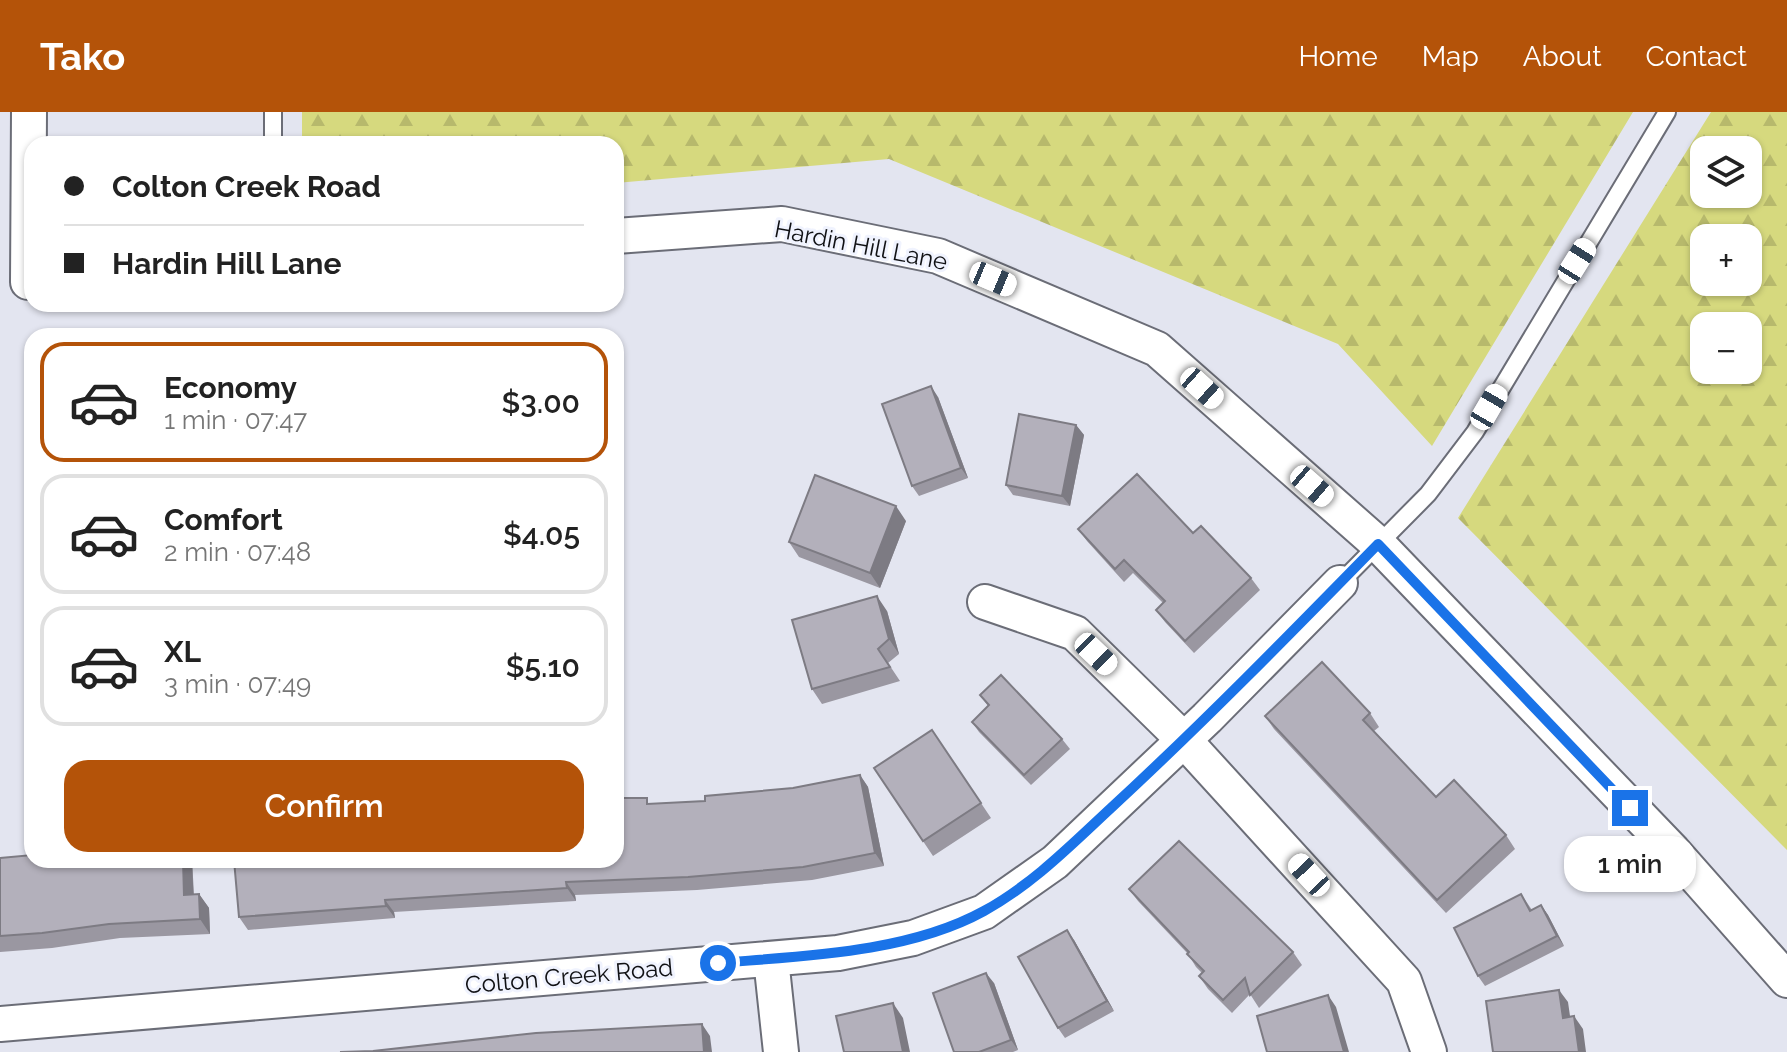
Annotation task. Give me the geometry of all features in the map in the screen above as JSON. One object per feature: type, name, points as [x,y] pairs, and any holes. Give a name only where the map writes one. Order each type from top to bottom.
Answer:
[{"type":"street","points":[[28,136],[29,112]]},
{"type":"street","points":[[20,283],[24,207]]},
{"type":"street","name":"Hardin Hill Lane","points":[[624,235],[782,224],[938,256],[1157,349],[1378,544],[1673,851],[1787,980]]},
{"type":"street","name":"Colton Creek Road","points":[[0,1024],[838,953],[913,938],[984,912],[1055,862],[1340,583]]},
{"type":"street","points":[[985,602],[1075,633],[1183,739],[1404,981],[1429,1052]]},
{"type":"street","points":[[771,959],[781,1052]]},
{"type":"lane","points":[[273,112],[273,136]]},
{"type":"lane","points":[[1340,583],[1428,494],[1475,432],[1667,112]]},
{"type":"green space","points":[[302,112],[1633,112],[1432,446],[1338,344],[889,159],[624,182],[624,136],[302,136]]},
{"type":"green space","points":[[1711,112],[1787,112],[1787,850],[1458,518],[1690,146],[1690,208],[1762,208],[1762,136],[1696,136]]},
{"type":"building","points":[[931,386],[961,468],[912,486],[882,404]]},
{"type":"building","points":[[1019,414],[1076,425],[1062,496],[1006,485]]},
{"type":"building","points":[[1137,474],[1193,533],[1201,526],[1251,578],[1185,641],[1156,610],[1165,601],[1124,560],[1115,569],[1078,529]]},
{"type":"building","points":[[815,475],[896,506],[870,573],[789,542]]},
{"type":"building","points":[[877,596],[889,639],[878,649],[890,667],[812,689],[792,620]]},
{"type":"building","points":[[1322,662],[1370,713],[1363,720],[1436,797],[1454,780],[1506,835],[1437,900],[1265,716]]},
{"type":"building","points":[[1001,675],[1062,739],[1024,775],[972,722],[989,705],[980,695]]},
{"type":"building","points":[[932,730],[981,803],[923,841],[874,768]]},
{"type":"building","points":[[860,775],[875,853],[803,867],[688,877],[566,882],[567,888],[385,900],[386,906],[239,917],[235,868],[624,868],[624,798],[647,798],[647,804],[705,801],[705,796],[793,788]]},
{"type":"building","points":[[1179,841],[1293,952],[1250,995],[1245,978],[1223,1000],[1199,976],[1204,971],[1187,954],[1189,952],[1129,889]]},
{"type":"building","points":[[24,856],[24,868],[183,868],[184,895],[199,894],[200,919],[109,924],[0,936],[0,858]]},
{"type":"building","points":[[1521,894],[1530,911],[1541,905],[1557,936],[1478,976],[1454,928]]},
{"type":"building","points":[[1067,930],[1107,1001],[1058,1028],[1018,957]]},
{"type":"building","points":[[986,973],[1011,1040],[979,1052],[954,1052],[933,993]]},
{"type":"building","points":[[1559,990],[1563,1018],[1574,1016],[1579,1052],[1493,1052],[1486,1001]]},
{"type":"building","points":[[1328,995],[1344,1052],[1267,1052],[1257,1016]]},
{"type":"building","points":[[893,1003],[903,1052],[844,1052],[836,1016]]},
{"type":"building","points":[[702,1024],[704,1052],[340,1052],[536,1033]]},
{"type":"route","points":[[718,963],[838,953],[913,938],[984,912],[1055,862],[1159,765],[1378,544],[1630,808]]}]
